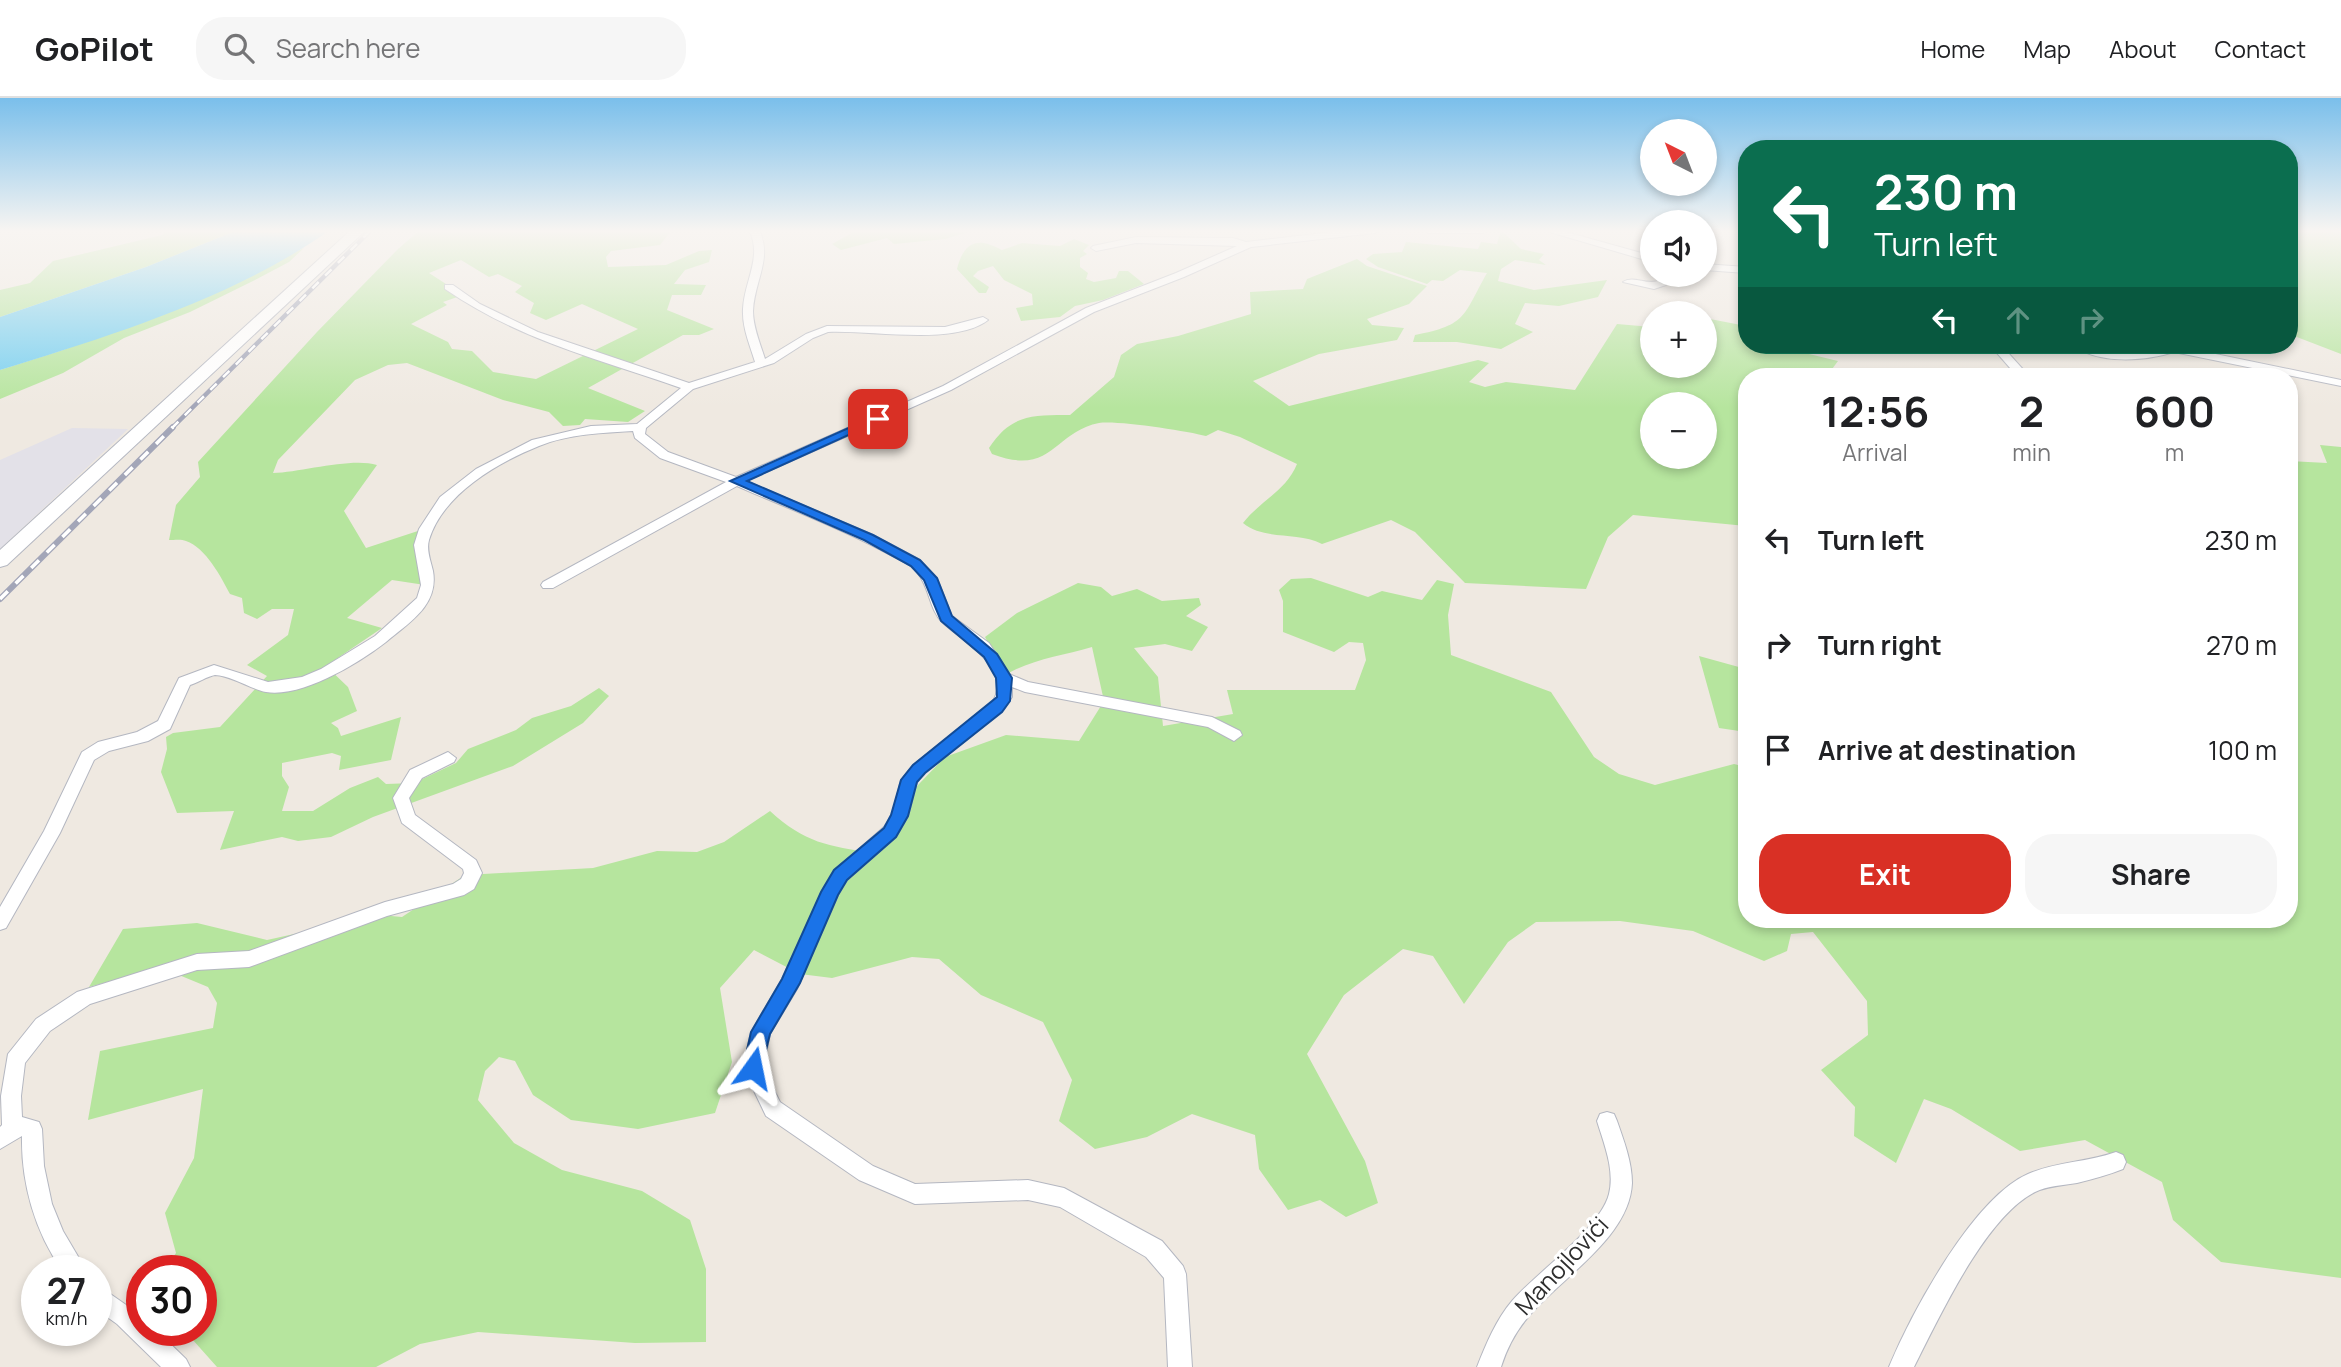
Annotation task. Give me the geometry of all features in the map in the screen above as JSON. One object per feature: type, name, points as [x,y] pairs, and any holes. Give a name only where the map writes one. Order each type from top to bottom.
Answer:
[{"type":"main road","points":[[0,561],[295,289]]},
{"type":"street","points":[[452,289],[487,312],[560,346],[688,387]]},
{"type":"street","points":[[752,289],[747,310],[761,364]]},
{"type":"street","points":[[548,585],[736,481],[947,388],[1079,314],[1143,289]]},
{"type":"street","points":[[0,923],[52,833],[82,767],[95,750],[142,737],[164,725],[169,719],[178,689],[184,682],[203,672],[222,670],[253,684],[284,687],[305,682],[346,662],[380,639],[424,600],[428,584],[421,545],[435,512],[459,488],[499,459],[536,443],[591,430],[640,427],[688,387],[788,353],[802,333],[836,328],[938,331],[964,328],[983,320]]},
{"type":"street","points":[[2199,354],[2268,368]]},
{"type":"street","points":[[2298,374],[2341,383]]},
{"type":"street","points":[[640,427],[639,435],[664,455],[736,481],[868,537],[915,563],[930,578],[946,618],[984,646],[1004,678],[1004,698],[996,708],[909,780],[900,816],[890,832],[841,875],[830,892],[790,983],[761,1032],[753,1068],[773,1109],[866,1173],[915,1194],[1028,1190],[1064,1198],[1154,1249],[1175,1274],[1181,1367]]},
{"type":"street","points":[[1004,678],[1025,687],[1212,722],[1234,735]]},
{"type":"street","points":[[7,1134],[15,1060],[43,1025],[83,998],[197,962],[250,960],[374,913],[458,890],[468,884],[473,873],[470,865],[408,819],[401,798],[416,774],[448,758]]},
{"type":"street","name":"Manojlovići","points":[[1489,1367],[1519,1309],[1581,1248],[1618,1201],[1622,1177],[1607,1121]]},
{"type":"street","points":[[7,1134],[25,1126],[32,1129],[31,1150],[40,1199],[48,1222],[67,1255]]},
{"type":"street","points":[[1901,1367],[1936,1300],[1988,1220],[2008,1196],[2032,1182],[2116,1162]]},
{"type":"street","points":[[112,1307],[178,1367]]},
{"type":"shaded area","points":[[72,428],[128,429],[0,549],[0,460]]},
{"type":"green space","points":[[3,289],[81,289],[0,317],[0,290]]},
{"type":"green space","points":[[218,289],[236,289],[190,312],[124,338],[63,373],[0,399],[0,370],[63,350]]},
{"type":"green space","points":[[359,289],[454,289],[463,295],[443,302],[447,305],[411,324],[448,342],[452,349],[472,351],[493,372],[536,379],[638,329],[582,304],[546,320],[530,313],[534,303],[515,292],[518,289],[704,289],[701,295],[672,295],[667,310],[714,329],[699,335],[683,335],[588,388],[645,411],[628,422],[585,419],[580,425],[563,426],[549,412],[503,400],[407,363],[388,365],[355,380],[278,460],[273,473],[354,463],[377,465],[344,511],[366,548],[424,529],[425,585],[392,580],[347,618],[382,628],[326,666],[348,687],[357,711],[331,723],[338,728],[341,736],[401,717],[391,760],[339,770],[341,756],[332,753],[282,763],[282,776],[289,787],[282,811],[313,811],[350,788],[378,777],[386,784],[414,783],[456,763],[468,749],[516,730],[532,718],[571,706],[599,688],[609,696],[583,723],[513,766],[373,817],[331,837],[298,841],[282,837],[220,850],[234,811],[177,813],[161,772],[167,749],[166,737],[173,733],[220,727],[267,676],[247,665],[288,635],[294,609],[272,609],[257,619],[244,613],[242,598],[230,594],[200,550],[184,540],[169,540],[176,505],[200,477],[198,462]]},
{"type":"green space","points":[[976,289],[988,289],[986,293],[979,293]]},
{"type":"green space","points":[[1022,289],[1131,289],[1103,300],[1075,306],[1060,317],[1021,321],[1016,308],[1033,305],[1032,294]]},
{"type":"green space","points":[[1424,289],[1409,304],[1367,319],[1372,325],[1404,328],[1397,340],[1319,354],[1253,381],[1289,406],[1478,360],[1489,363],[1469,382],[1485,387],[1506,382],[1575,390],[1617,324],[1640,326],[1640,378],[1717,378],[1717,320],[1738,324],[1738,354],[1809,354],[1838,361],[1833,368],[1738,368],[1738,525],[1633,515],[1608,537],[1586,589],[1465,583],[1415,532],[1391,520],[1322,544],[1252,529],[1243,523],[1280,489],[1297,464],[1240,437],[1218,430],[1206,436],[1108,422],[1084,428],[1041,457],[1012,460],[992,454],[989,448],[997,437],[1015,423],[1034,416],[1070,415],[1114,377],[1121,355],[1137,344],[1178,336],[1251,314],[1250,292]]},
{"type":"green space","points":[[1478,289],[1602,289],[1598,297],[1559,306],[1525,303],[1515,324],[1533,332],[1501,349],[1457,342],[1413,342],[1415,335],[1455,322],[1468,308]]},
{"type":"green space","points":[[2298,289],[2341,289],[2341,354],[2298,337]]},
{"type":"green space","points":[[2320,445],[2341,447],[2341,1278],[2221,1262],[2173,1220],[2162,1182],[2085,1140],[2020,1151],[1951,1109],[1924,1099],[1896,1163],[1854,1136],[1855,1107],[1821,1070],[1868,1035],[1867,1001],[1813,932],[1791,934],[1787,951],[1764,961],[1693,931],[1620,921],[1536,922],[1508,942],[1464,1004],[1433,956],[1403,949],[1344,995],[1307,1054],[1365,1161],[1378,1203],[1346,1217],[1320,1200],[1288,1210],[1259,1169],[1255,1135],[1192,1114],[1147,1137],[1095,1149],[1059,1121],[1072,1080],[1043,1022],[981,995],[939,959],[912,957],[832,978],[800,974],[754,950],[720,988],[732,1062],[715,1113],[638,1129],[571,1120],[533,1095],[515,1061],[499,1057],[485,1071],[478,1100],[514,1143],[562,1170],[642,1191],[690,1220],[706,1269],[706,1342],[635,1343],[478,1332],[420,1344],[376,1367],[217,1367],[198,1346],[217,1346],[217,1255],[175,1255],[165,1213],[194,1158],[203,1089],[88,1120],[100,1051],[213,1028],[217,1003],[208,987],[179,975],[144,972],[89,987],[123,929],[197,923],[267,940],[380,915],[402,917],[465,875],[593,868],[657,851],[697,852],[724,842],[770,811],[806,837],[843,848],[873,853],[892,812],[945,757],[1006,735],[1079,741],[1104,701],[1092,647],[1036,661],[1005,675],[985,637],[1017,613],[1078,583],[1101,587],[1112,596],[1137,589],[1162,601],[1199,598],[1201,605],[1186,616],[1208,627],[1192,651],[1165,644],[1134,648],[1158,677],[1163,726],[1233,714],[1227,690],[1355,690],[1366,660],[1363,643],[1349,642],[1334,652],[1283,632],[1283,601],[1279,590],[1291,579],[1311,578],[1368,597],[1382,591],[1422,600],[1437,580],[1454,584],[1448,615],[1451,655],[1551,692],[1594,757],[1619,774],[1655,785],[1738,765],[1738,928],[2298,928],[2298,461],[2327,463]]},
{"type":"green space","points":[[1699,656],[1738,667],[1738,731],[1719,728]]},
{"type":"water","points":[[81,289],[225,289],[128,328],[0,370],[0,317]]},
{"type":"railway","points":[[172,428],[311,289]]},
{"type":"railway","points":[[0,599],[173,427]]},
{"type":"route","points":[[753,1068],[761,1032],[790,983],[830,892],[841,875],[859,856],[890,832],[900,816],[909,780],[919,769],[996,708],[1004,698],[1004,678],[984,646],[946,618],[937,590],[924,570],[905,555],[868,537],[815,517],[736,481],[878,419]]}]
